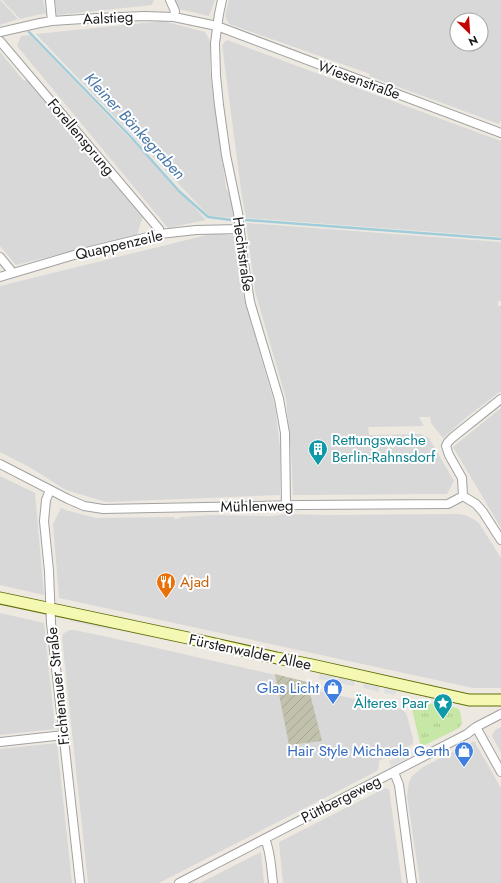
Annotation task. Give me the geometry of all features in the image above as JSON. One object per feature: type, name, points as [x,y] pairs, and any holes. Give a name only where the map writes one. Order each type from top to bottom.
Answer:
[{"type":"main road","name":"Fürstenwalder Allee","points":[[0,598],[469,700],[501,700]]},
{"type":"street","points":[[50,0],[52,21]]},
{"type":"street","points":[[170,0],[175,11],[174,17]]},
{"type":"street","name":"Hechtstraße","points":[[222,0],[215,43],[219,105],[226,155],[238,213],[250,302],[279,399],[285,434],[286,505]]},
{"type":"street","name":"Aalstieg","points":[[0,32],[52,21],[144,16],[174,17],[217,26]]},
{"type":"street","name":"Wiesenstraße","points":[[217,26],[501,133]]},
{"type":"street","name":"Forellensprung","points":[[0,41],[155,225],[160,234]]},
{"type":"street","name":"Quappenzeile","points":[[0,277],[74,255],[160,234],[196,230],[240,229]]},
{"type":"street","points":[[0,257],[13,273]]},
{"type":"street","points":[[501,399],[452,438],[446,446],[462,478],[463,496],[476,504],[483,512],[501,540]]},
{"type":"street","name":"Mühlenweg","points":[[0,464],[84,506],[103,509],[286,505],[448,504],[463,496]]},
{"type":"street","name":"Fichtenauer Straße","points":[[50,490],[46,500],[44,521],[49,571],[50,610],[80,883]]},
{"type":"street","name":"Püttbergeweg","points":[[179,883],[467,734],[476,727],[501,714]]},
{"type":"street","points":[[476,727],[501,772]]},
{"type":"street","points":[[0,742],[64,735]]},
{"type":"street","points":[[394,772],[399,785],[412,883]]},
{"type":"street","points":[[265,839],[270,853],[273,883]]},
{"type":"shaded area","points":[[0,0],[18,19],[0,25]]},
{"type":"shaded area","points":[[2,0],[43,0],[46,13],[20,19]]},
{"type":"shaded area","points":[[55,0],[154,0],[152,5],[57,15]]},
{"type":"shaded area","points":[[173,0],[215,0],[209,16],[179,9],[176,7]]},
{"type":"shaded area","points":[[229,0],[501,0],[501,120],[499,124],[369,76],[370,74],[229,24],[225,16]]},
{"type":"shaded area","points":[[163,21],[205,32],[209,39],[210,71],[226,188],[236,218],[209,216],[36,34]]},
{"type":"shaded area","points":[[30,35],[165,175],[206,220],[168,228],[17,46],[21,36]]},
{"type":"shaded area","points":[[227,40],[501,141],[501,237],[246,218],[222,45]]},
{"type":"shaded area","points":[[0,52],[24,81],[27,79],[143,218],[137,235],[16,265],[0,246]]},
{"type":"shaded area","points":[[246,223],[501,242],[501,301],[498,301],[498,306],[501,306],[501,391],[468,416],[443,438],[431,423],[430,417],[419,417],[424,426],[368,427],[369,435],[421,434],[429,438],[454,481],[447,494],[293,495],[291,450],[286,399],[255,291]]},
{"type":"shaded area","points":[[215,233],[235,236],[242,291],[275,406],[280,448],[280,495],[106,502],[66,490],[31,468],[0,452],[0,286]]},
{"type":"shaded area","points":[[501,408],[501,528],[453,447]]},
{"type":"shaded area","points":[[0,476],[35,493],[44,595],[0,585]]},
{"type":"shaded area","points":[[61,508],[96,518],[174,517],[175,519],[180,517],[211,515],[271,516],[285,514],[465,515],[479,523],[501,558],[501,688],[473,688],[59,598],[53,524]]},
{"type":"shaded area","points":[[0,613],[44,623],[55,729],[0,735]]},
{"type":"shaded area","points":[[70,618],[112,627],[111,630],[70,621]]},
{"type":"shaded area","points":[[69,630],[108,637],[307,682],[309,689],[401,709],[406,713],[413,742],[412,745],[379,761],[378,770],[375,772],[159,883],[88,883],[62,638],[63,634]]},
{"type":"shaded area","points":[[320,672],[336,675],[335,682],[319,679]]},
{"type":"shaded area","points":[[275,674],[307,682],[322,741],[289,745]]},
{"type":"shaded area","points":[[339,676],[355,679],[354,686],[337,683]]},
{"type":"shaded area","points":[[364,681],[380,684],[379,692],[363,688]]},
{"type":"shaded area","points":[[385,686],[397,688],[395,695],[384,693]]},
{"type":"shaded area","points":[[501,727],[501,753],[492,736],[495,730]]},
{"type":"shaded area","points":[[474,741],[501,788],[501,883],[420,883],[407,796],[409,782],[412,776],[423,767]]},
{"type":"shaded area","points":[[57,743],[72,883],[0,883],[0,749]]},
{"type":"shaded area","points":[[408,752],[410,757],[391,767],[389,761]]},
{"type":"shaded area","points":[[385,788],[389,789],[402,883],[283,883],[279,842]]},
{"type":"shaded area","points":[[261,852],[264,883],[200,883]]},
{"type":"green space","points":[[423,702],[457,708],[460,711],[462,723],[459,728],[421,747],[412,709]]},
{"type":"waterway","name":"Kleiner Bänkegraben","points":[[29,32],[130,136],[179,191],[208,217],[232,220]]},
{"type":"waterway","name":"Kleiner Bänkegraben","points":[[246,220],[501,239]]},
{"type":"place","name":"Rettungswache Berlin-Rahnsdorf","points":[[318,466]]},
{"type":"place","name":"Ajad","points":[[166,599]]},
{"type":"place","name":"Glas Licht","points":[[333,705]]},
{"type":"place","name":"Älteres Paar","points":[[443,720]]},
{"type":"place","name":"Hair Style Michaela Gerth","points":[[464,768]]}]
